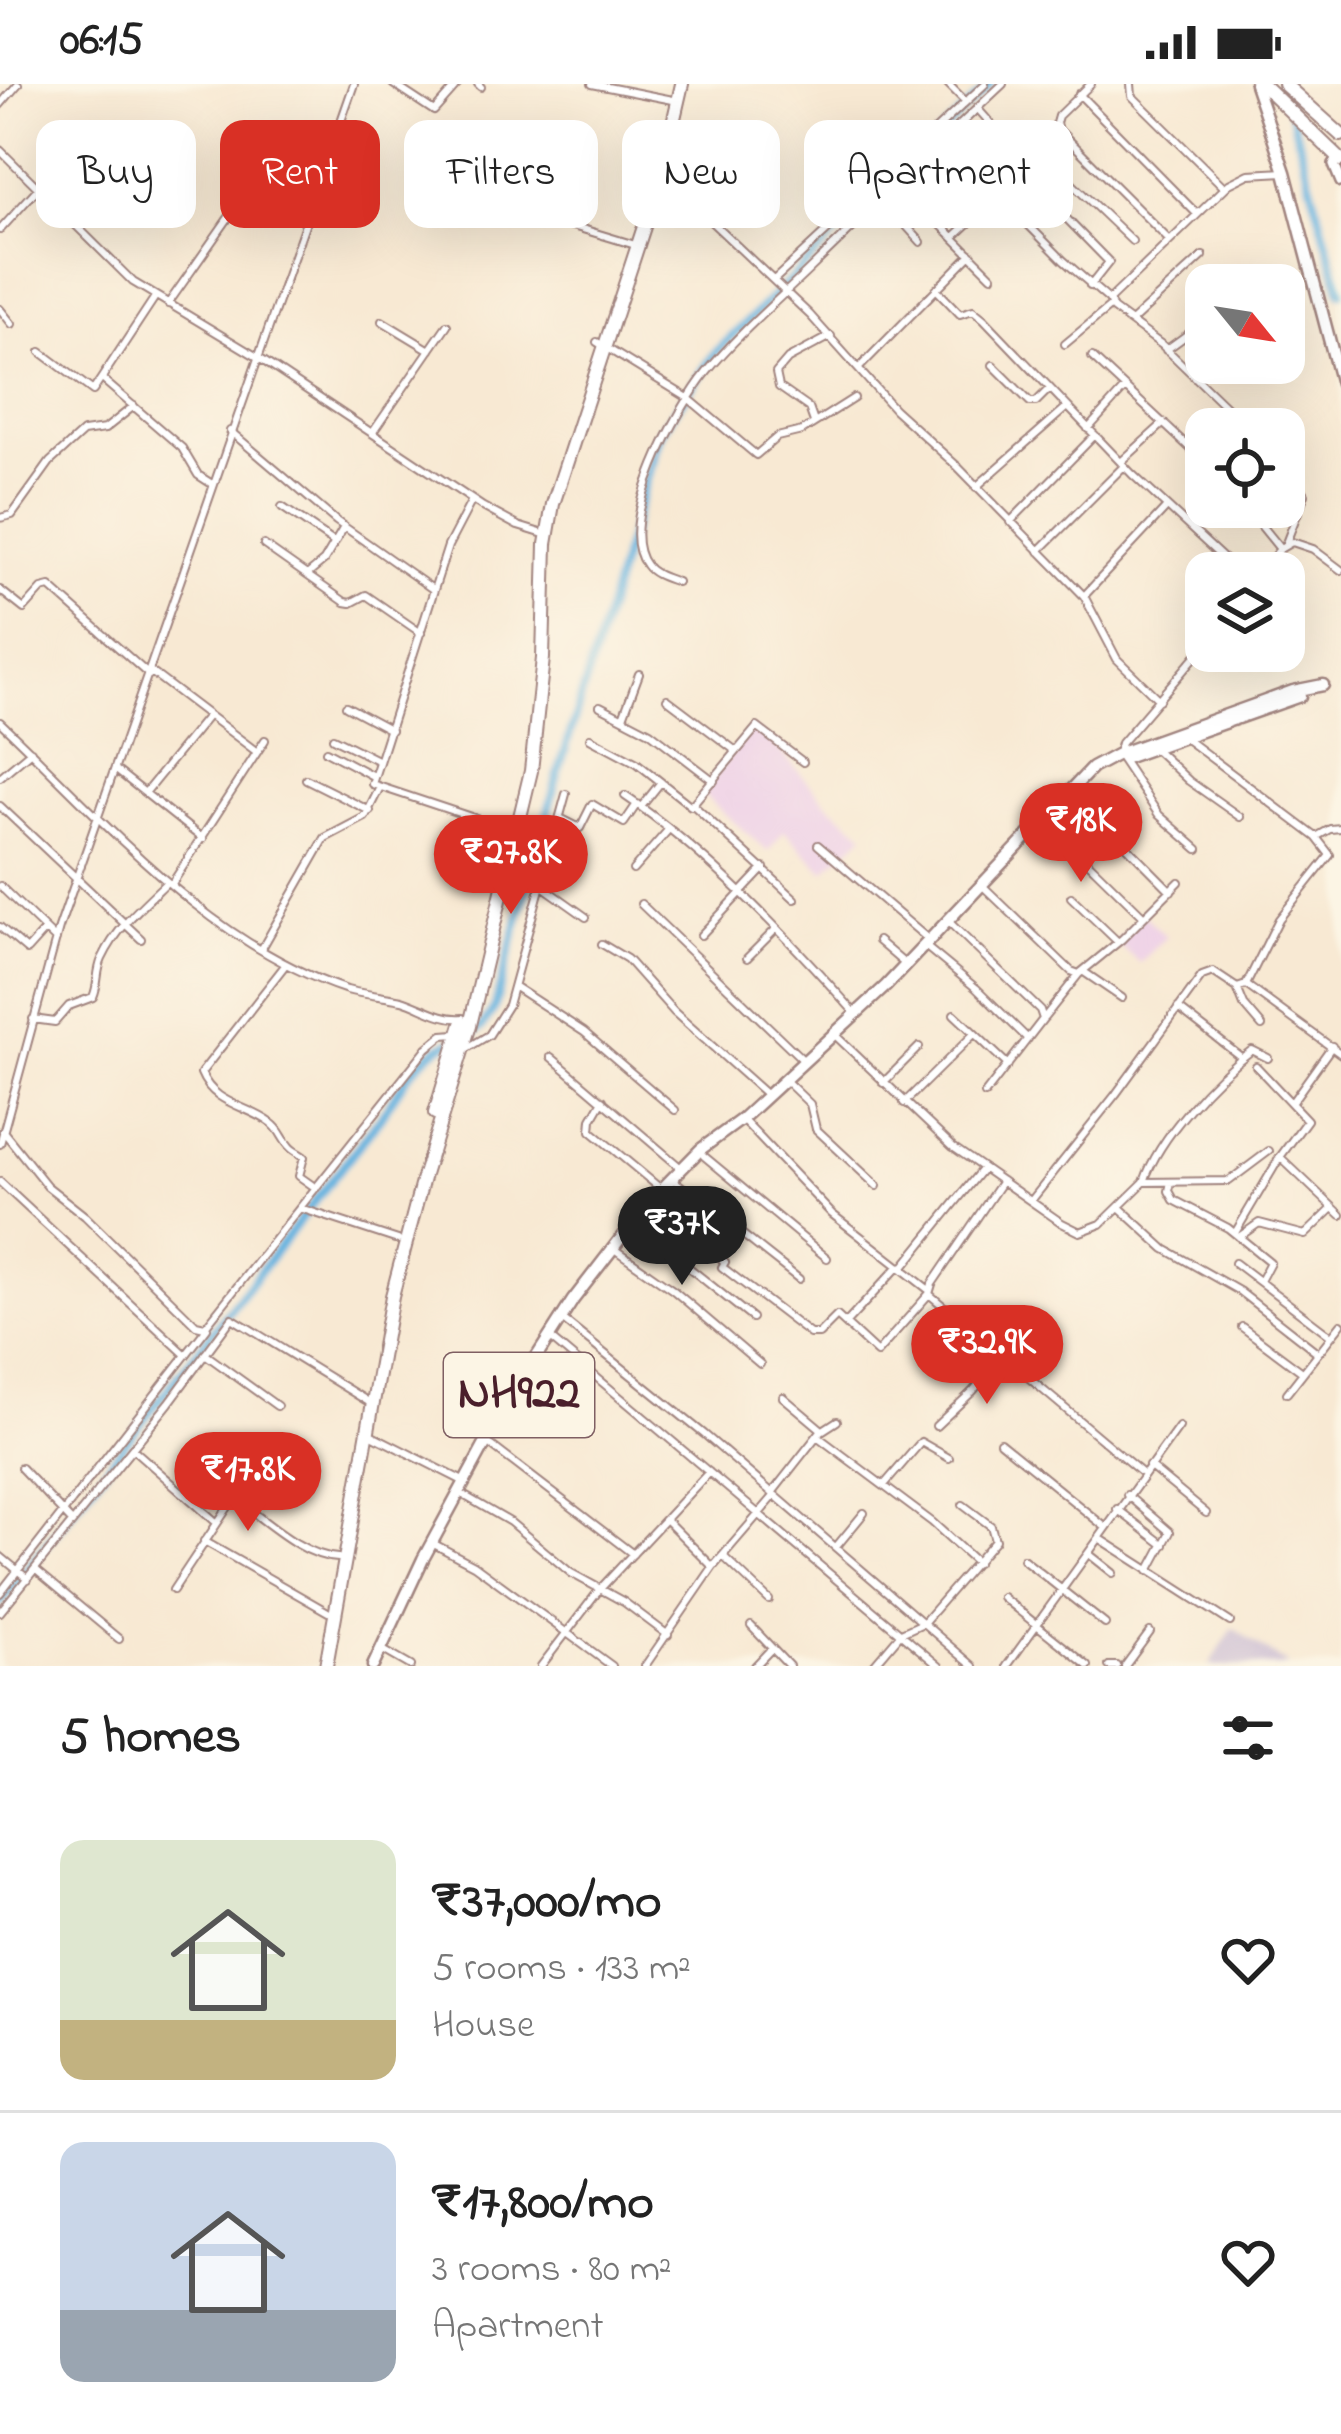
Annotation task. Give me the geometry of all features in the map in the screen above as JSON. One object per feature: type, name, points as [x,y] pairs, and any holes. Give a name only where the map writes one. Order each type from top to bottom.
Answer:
[{"type":"highway","points":[[600,344],[679,84]]},
{"type":"highway","points":[[672,120],[679,84]]},
{"type":"highway","points":[[1259,84],[1340,159]]},
{"type":"highway","points":[[1284,84],[1341,132]]},
{"type":"highway","points":[[395,1269],[464,1050],[510,830],[527,743],[554,469],[643,228]]},
{"type":"highway","points":[[323,1666],[328,1612],[398,1240],[468,1018],[531,771],[543,658],[544,534]]},
{"type":"highway","points":[[323,1666],[368,1433],[369,1402]]},
{"type":"main road","points":[[1259,84],[1341,384]]},
{"type":"main road","points":[[960,909],[1101,769],[1119,757],[1186,739],[1341,679]]},
{"type":"main road","points":[[376,1666],[508,1400],[612,1247],[681,1168],[768,1096],[928,944],[1085,774],[1293,691],[1323,685]]},
{"type":"main road","points":[[704,1156],[712,1144]]},
{"type":"main road","name":"NH922","points":[[563,1320],[660,1195],[704,1156]]},
{"type":"main road","name":"NH922","points":[[465,1489],[551,1339]]},
{"type":"street","points":[[0,105],[18,84]]},
{"type":"street","points":[[0,1144],[56,940],[354,84]]},
{"type":"street","points":[[394,84],[434,111],[458,84]]},
{"type":"street","points":[[592,84],[673,100]]},
{"type":"street","points":[[948,84],[966,102]]},
{"type":"street","points":[[954,120],[966,102],[1003,84]]},
{"type":"street","points":[[1056,120],[1091,84]]},
{"type":"street","points":[[1131,84],[1132,96],[1225,187]]},
{"type":"street","points":[[960,120],[977,109],[986,90]]},
{"type":"street","points":[[1079,94],[1196,212]]},
{"type":"street","points":[[977,109],[987,120]]},
{"type":"street","points":[[1073,144],[1168,239]]},
{"type":"street","points":[[0,149],[36,182]]},
{"type":"street","points":[[1340,159],[1334,165],[1341,182]]},
{"type":"street","points":[[1066,344],[1225,187],[1249,174],[1285,172]]},
{"type":"street","points":[[1073,185],[1132,241]]},
{"type":"street","points":[[0,230],[36,190]]},
{"type":"street","points":[[1073,224],[1108,260],[1090,286]]},
{"type":"street","points":[[81,228],[155,297],[259,358],[472,500],[518,526],[544,534]]},
{"type":"street","points":[[168,304],[222,228]]},
{"type":"street","points":[[579,228],[632,244]]},
{"type":"street","points":[[719,228],[831,336],[894,409],[1084,596],[1117,659],[1159,700]]},
{"type":"street","points":[[774,280],[833,228]]},
{"type":"street","points":[[677,582],[647,567],[640,554],[645,494],[661,447],[688,398],[724,351],[852,228]]},
{"type":"street","points":[[908,228],[921,242]]},
{"type":"street","points":[[945,228],[992,275]]},
{"type":"street","points":[[954,237],[963,228]]},
{"type":"street","points":[[1032,228],[1185,368]]},
{"type":"street","points":[[859,367],[971,254]]},
{"type":"street","points":[[1130,322],[1203,256]]},
{"type":"street","points":[[936,289],[960,314],[973,310],[979,314],[1122,464],[1216,552]]},
{"type":"street","points":[[40,352],[89,392],[155,297]]},
{"type":"street","points":[[0,309],[12,324]]},
{"type":"street","points":[[382,321],[430,350]]},
{"type":"street","points":[[373,432],[447,325]]},
{"type":"street","points":[[814,424],[809,408],[779,387],[776,373],[782,364],[831,336]]},
{"type":"street","points":[[1166,350],[1185,336]]},
{"type":"street","points":[[600,344],[688,398],[756,455],[777,437],[796,434],[854,398]]},
{"type":"street","points":[[1092,357],[1185,443]]},
{"type":"street","points":[[993,365],[1030,402],[1049,388]]},
{"type":"street","points":[[102,379],[182,448],[198,475],[212,484]]},
{"type":"street","points":[[1201,384],[1227,408]]},
{"type":"street","points":[[1010,522],[1092,432],[1125,388]]},
{"type":"street","points":[[0,518],[12,515],[50,462],[83,432],[105,429],[134,406]]},
{"type":"street","points":[[976,487],[1067,407]]},
{"type":"street","points":[[1039,551],[1164,423]]},
{"type":"street","points":[[230,431],[344,527],[434,590]]},
{"type":"street","points":[[472,500],[453,536],[372,784],[510,830]]},
{"type":"street","points":[[283,507],[335,543]]},
{"type":"street","points":[[1084,596],[1167,507]]},
{"type":"street","points":[[307,575],[324,561],[344,527]]},
{"type":"street","points":[[1266,528],[1283,546]]},
{"type":"street","points":[[1278,552],[1291,528]]},
{"type":"street","points":[[1283,546],[1305,544],[1341,570]]},
{"type":"street","points":[[263,545],[348,604],[365,595],[421,633]]},
{"type":"street","points":[[0,590],[24,610],[42,589],[50,587],[149,673],[257,752]]},
{"type":"street","points":[[1185,669],[1121,743],[1119,757],[1159,815],[1198,849]]},
{"type":"street","points":[[622,717],[639,674]]},
{"type":"street","points":[[667,699],[737,752]]},
{"type":"street","points":[[346,706],[391,730]]},
{"type":"street","points":[[600,706],[650,732],[714,781]]},
{"type":"street","points":[[145,793],[207,717]]},
{"type":"street","points":[[0,722],[169,884],[223,927],[286,964],[353,992],[405,1001],[451,1019],[468,1018]]},
{"type":"street","points":[[692,804],[759,727],[803,762]]},
{"type":"street","points":[[333,738],[379,761]]},
{"type":"street","points":[[590,738],[625,755],[692,804],[795,899]]},
{"type":"street","points":[[1186,739],[1329,848],[1330,855],[1279,919],[1242,986],[1244,1005],[1262,1026]]},
{"type":"street","points":[[33,1019],[55,1022],[69,1006],[93,997],[100,963],[125,924],[169,884],[266,740]]},
{"type":"street","points":[[1155,749],[1189,781],[1240,817]]},
{"type":"street","points":[[326,751],[373,776]]},
{"type":"street","points":[[0,777],[32,752]]},
{"type":"street","points":[[116,770],[202,839]]},
{"type":"street","points":[[306,779],[370,811]]},
{"type":"street","points":[[559,817],[580,828],[592,804],[624,824],[661,782]]},
{"type":"street","points":[[261,951],[325,838],[370,811],[379,789]]},
{"type":"street","points":[[464,1050],[494,1028],[515,987],[566,794]]},
{"type":"street","points":[[1075,794],[1171,891]]},
{"type":"street","points":[[625,796],[670,829],[776,929],[856,1014]]},
{"type":"street","points":[[0,806],[141,939]]},
{"type":"street","points":[[1316,837],[1337,828],[1341,816]]},
{"type":"street","points":[[1047,822],[1144,917]]},
{"type":"street","points":[[633,870],[670,829]]},
{"type":"street","points":[[818,845],[1028,1039]]},
{"type":"street","points":[[701,935],[764,868]]},
{"type":"street","points":[[985,1094],[1082,973],[1179,882]]},
{"type":"street","points":[[541,885],[586,917]]},
{"type":"street","points":[[0,886],[56,940]]},
{"type":"street","points":[[985,888],[1071,971],[1122,998]]},
{"type":"street","points":[[1071,897],[1118,943]]},
{"type":"street","points":[[640,904],[804,1060]]},
{"type":"street","points":[[949,922],[1040,1010],[1043,1019]]},
{"type":"street","points":[[0,927],[27,950],[45,929]]},
{"type":"street","points":[[747,958],[776,929]]},
{"type":"street","points":[[878,941],[906,965]]},
{"type":"street","points":[[602,944],[627,958],[674,1012],[768,1096]]},
{"type":"street","points":[[286,964],[200,1073],[234,1107],[278,1128],[289,1146],[304,1157],[299,1176],[316,1188]]},
{"type":"street","points":[[1031,1201],[1209,971],[1242,986],[1341,1054]]},
{"type":"street","points":[[515,987],[584,1032],[675,1110]]},
{"type":"street","points":[[1178,1008],[1242,1058]]},
{"type":"street","points":[[954,1014],[1007,1066]]},
{"type":"street","points":[[0,1612],[62,1514],[427,1048],[443,1035],[460,1033]]},
{"type":"street","points":[[833,1033],[904,1103],[983,1168],[1080,1232],[1101,1224],[1144,1182],[1158,1154],[1205,1092],[1255,1049],[1268,1058]]},
{"type":"street","points":[[904,1103],[974,1034]]},
{"type":"street","points":[[1291,1102],[1332,1046]]},
{"type":"street","points":[[883,1083],[919,1047]]},
{"type":"street","points":[[551,1057],[681,1168]]},
{"type":"street","points":[[1237,1235],[1280,1157],[1307,1120],[1256,1066]]},
{"type":"street","points":[[784,1079],[810,1104],[815,1129],[877,1186]]},
{"type":"street","points":[[603,1100],[591,1131],[714,1246],[713,1251],[725,1262],[722,1267],[804,1332],[819,1334],[833,1316],[878,1353],[929,1292],[1002,1181]]},
{"type":"street","points":[[742,1119],[832,1214],[929,1292],[1000,1358],[1206,1513]]},
{"type":"street","points":[[3,1131],[54,1193],[85,1216],[196,1324],[209,1325]]},
{"type":"street","points":[[1144,1182],[1229,1181],[1269,1151]]},
{"type":"street","points":[[704,1156],[827,1258]]},
{"type":"street","points":[[1280,1157],[1341,1215]]},
{"type":"street","points":[[846,1323],[904,1265],[983,1168]]},
{"type":"street","points":[[0,1182],[186,1355]]},
{"type":"street","points":[[676,1182],[799,1280]]},
{"type":"street","points":[[1171,1182],[1174,1200],[1237,1235],[1271,1264],[1260,1281]]},
{"type":"street","points":[[1119,1207],[1165,1249],[1239,1292],[1317,1352]]},
{"type":"street","points":[[1237,1235],[1259,1222],[1305,1235],[1333,1208]]},
{"type":"street","points":[[304,1209],[398,1240]]},
{"type":"street","points":[[637,1226],[752,1318]]},
{"type":"street","points":[[617,1251],[693,1306],[760,1364]]},
{"type":"street","points":[[1235,1263],[1331,1336]]},
{"type":"street","points":[[222,1310],[369,1402]]},
{"type":"street","points":[[0,1593],[22,1574],[36,1570],[232,1318]]},
{"type":"street","points":[[563,1320],[973,1666]]},
{"type":"street","points":[[1288,1393],[1341,1324]]},
{"type":"street","points":[[1242,1327],[1301,1371]]},
{"type":"street","points":[[551,1339],[938,1666]]},
{"type":"street","points":[[205,1354],[277,1406]]},
{"type":"street","points":[[936,1426],[1000,1358]]},
{"type":"street","points":[[783,1396],[819,1433],[977,1562]]},
{"type":"street","points":[[645,1666],[713,1567],[819,1433],[837,1421]]},
{"type":"street","points":[[1007,1666],[1179,1427]]},
{"type":"street","points":[[368,1433],[465,1489],[522,1530],[553,1560],[668,1635]]},
{"type":"street","points":[[884,1485],[921,1442],[949,1459]]},
{"type":"street","points":[[1000,1442],[1106,1528]]},
{"type":"street","points":[[492,1446],[633,1554]]},
{"type":"street","points":[[133,1449],[216,1522]]},
{"type":"street","points":[[21,1468],[73,1523]]},
{"type":"street","points":[[541,1666],[600,1589],[709,1472]]},
{"type":"street","points":[[1127,1495],[1168,1529],[1150,1571]]},
{"type":"street","points":[[173,1590],[234,1498],[323,1558],[338,1558]]},
{"type":"street","points":[[873,1666],[902,1633],[923,1623],[996,1534],[963,1505]]},
{"type":"street","points":[[1117,1509],[1164,1545]]},
{"type":"street","points":[[836,1546],[864,1514]]},
{"type":"street","points":[[667,1521],[713,1567]]},
{"type":"street","points":[[1099,1538],[1230,1622]]},
{"type":"street","points":[[204,1541],[328,1612]]},
{"type":"street","points":[[435,1544],[473,1565],[612,1666]]},
{"type":"street","points":[[1089,1554],[1113,1573]]},
{"type":"street","points":[[0,1556],[22,1574]]},
{"type":"street","points":[[723,1556],[769,1600]]},
{"type":"street","points":[[1023,1558],[1105,1624]]},
{"type":"street","points":[[36,1570],[119,1639]]},
{"type":"street","points":[[1002,1597],[1088,1666]]},
{"type":"street","points":[[751,1626],[790,1666]]},
{"type":"street","points":[[1117,1666],[1150,1632]]},
{"type":"street","points":[[755,1666],[772,1648]]},
{"type":"street","points":[[383,1650],[411,1666]]},
{"type":"shaded area","points":[[752,727],[773,743],[827,803],[865,834],[824,871],[784,831],[768,852],[702,794]]},
{"type":"shaded area","points":[[1144,915],[1166,937],[1140,963],[1115,942]]},
{"type":"shaded area","points":[[1233,1628],[1289,1666],[1209,1666]]},
{"type":"waterway","points":[[468,1037],[494,1009],[559,771],[661,431],[714,354],[991,84]]},
{"type":"waterway","points":[[1283,85],[1341,292]]},
{"type":"waterway","points":[[0,1603],[410,1074],[450,1042]]}]
